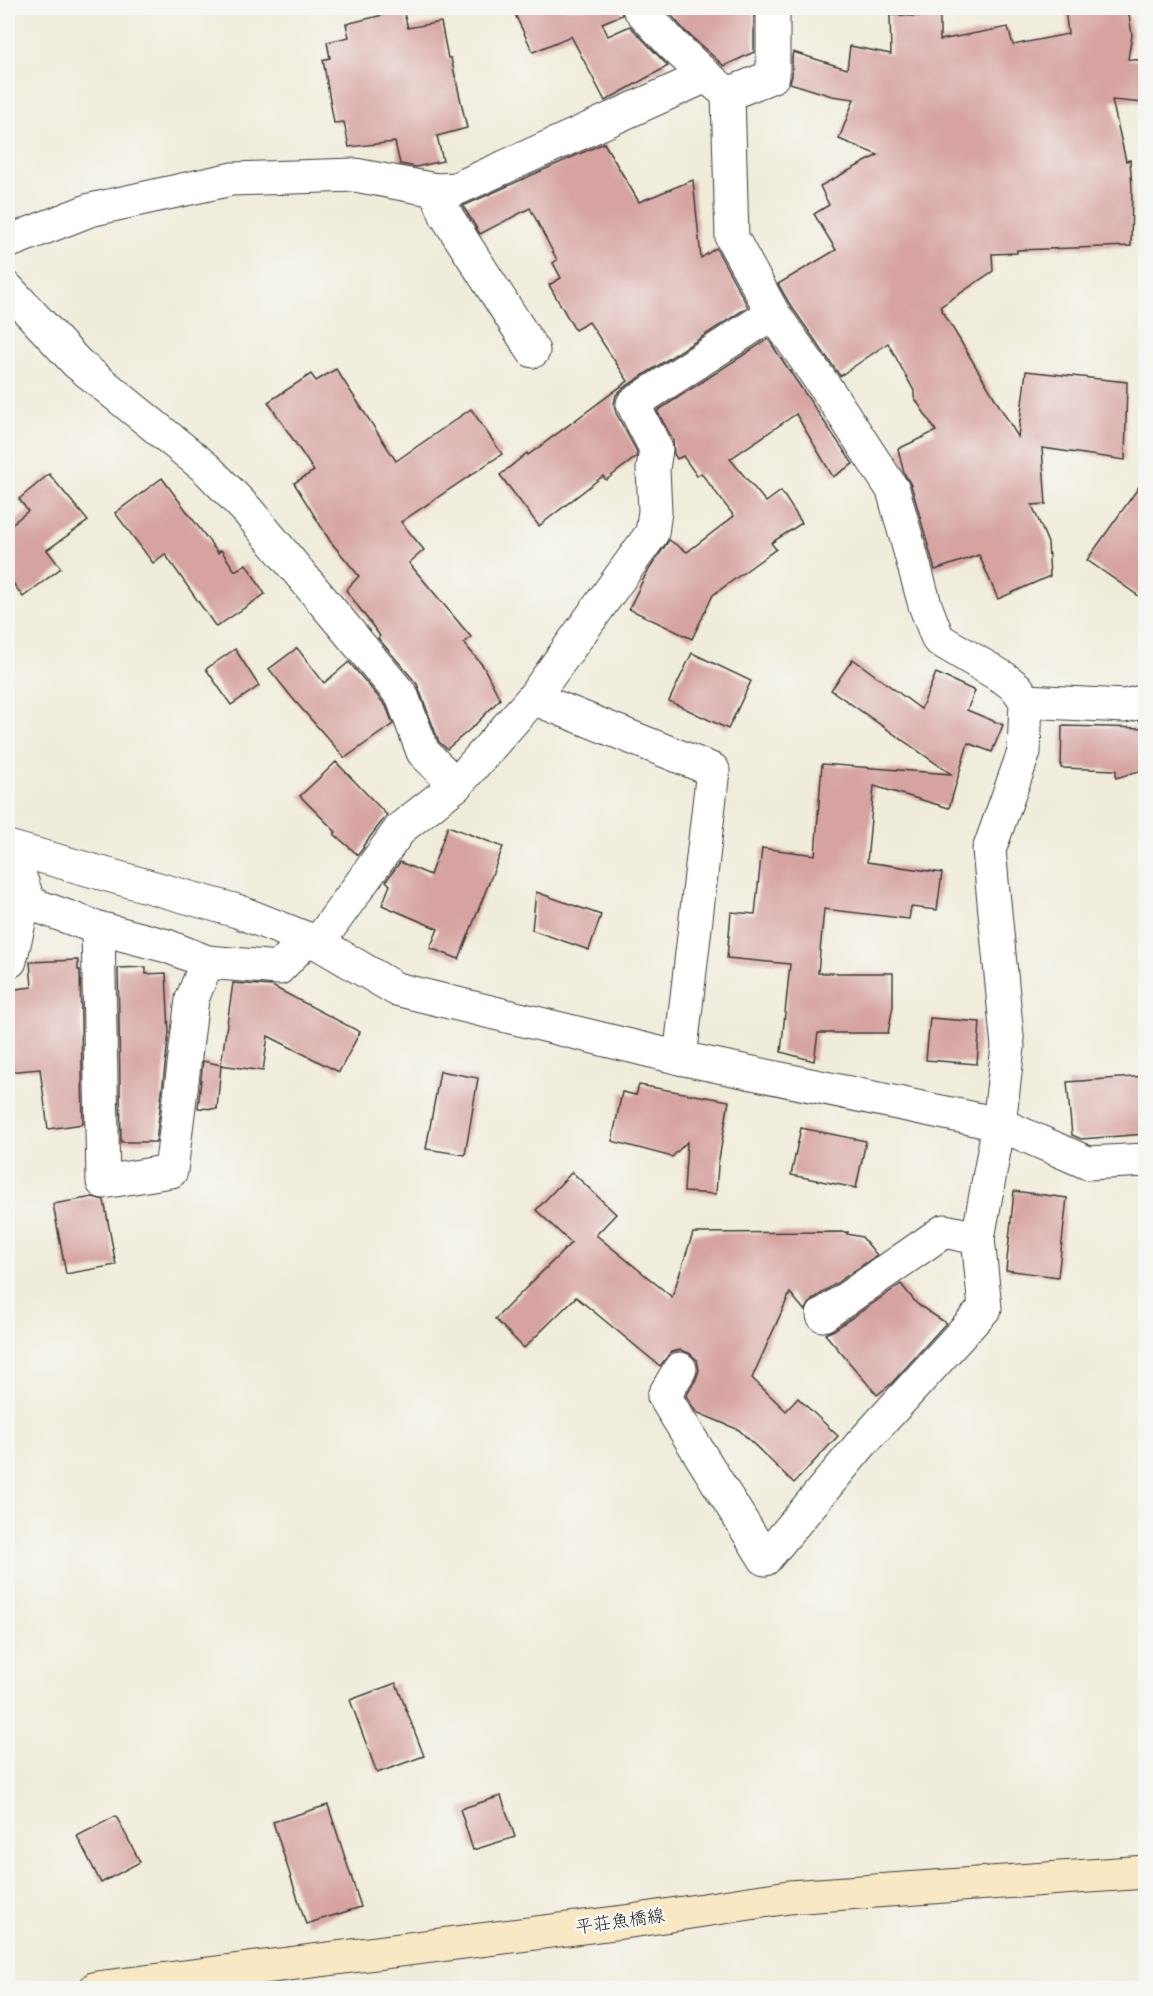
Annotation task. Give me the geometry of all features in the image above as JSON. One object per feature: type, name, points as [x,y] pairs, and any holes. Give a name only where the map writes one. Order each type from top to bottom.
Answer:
[{"type":"main road","name":"平荘魚橋線","points":[[96,1989],[631,1921],[789,1897],[1146,1872]]},
{"type":"street","points":[[639,8],[672,44],[717,85],[732,238],[773,313],[893,490],[925,605],[938,639],[1017,687],[1026,701],[1024,752],[989,850],[1008,1047],[999,1124],[978,1238],[985,1308],[861,1444],[765,1559],[664,1396],[680,1369]]},
{"type":"street","points":[[8,242],[90,210],[232,179],[356,175],[436,190],[456,189],[717,85],[773,76],[773,8]]},
{"type":"street","points":[[436,190],[446,215],[533,351]]},
{"type":"street","points":[[8,289],[77,363],[206,468],[247,510],[402,696],[423,752],[456,785]]},
{"type":"street","points":[[29,903],[98,928],[167,946],[207,962],[279,968],[312,941],[400,828],[456,785],[533,698],[652,533],[655,511],[653,469],[656,449],[633,405],[773,313]]},
{"type":"street","points":[[533,698],[713,770],[680,1058]]},
{"type":"street","points":[[1026,701],[1124,706],[1146,701]]},
{"type":"street","points":[[9,848],[237,911],[312,941],[396,989],[680,1058],[999,1124],[1088,1163],[1146,1160]]},
{"type":"street","points":[[9,848],[29,903]]},
{"type":"street","points":[[8,962],[22,910],[29,903]]},
{"type":"street","points":[[98,928],[103,1182],[171,1171],[192,999],[207,962]]},
{"type":"street","points":[[823,1315],[944,1231],[978,1238]]},
{"type":"building","points":[[512,8],[621,8],[622,15],[602,23],[608,36],[630,26],[668,66],[605,101],[571,36],[533,52]]},
{"type":"building","points":[[754,8],[754,52],[724,66],[685,31],[666,9]]},
{"type":"building","points":[[1065,8],[1128,8],[1132,35],[1128,59],[1146,61],[1144,103],[1112,100],[1126,161],[1130,160],[1131,246],[1017,250],[1017,253],[992,254],[993,271],[940,307],[1018,437],[1026,371],[1127,382],[1125,460],[1042,448],[1046,504],[1032,505],[1048,543],[1050,576],[998,599],[979,555],[935,570],[911,485],[904,473],[898,449],[936,431],[914,397],[914,391],[888,343],[840,376],[778,284],[836,250],[814,214],[829,205],[820,186],[878,155],[839,139],[854,99],[832,96],[790,83],[792,57],[793,52],[847,69],[850,46],[891,54],[890,15],[940,17],[940,40],[1008,27],[1013,45],[1068,34]]},
{"type":"building","points":[[403,10],[408,28],[441,22],[467,128],[437,136],[443,161],[416,167],[400,164],[395,142],[349,147],[344,122],[334,123],[323,60],[330,58],[327,42],[349,37],[346,24]]},
{"type":"building","points":[[604,143],[639,202],[693,180],[701,258],[716,248],[748,307],[616,395],[614,404],[616,413],[637,452],[636,457],[606,480],[603,476],[539,526],[500,475],[628,381],[589,322],[575,330],[549,285],[561,278],[553,263],[557,260],[530,208],[480,234],[463,206]]},
{"type":"building","points":[[768,339],[853,464],[833,477],[796,414],[730,459],[766,502],[781,491],[802,523],[771,543],[776,549],[713,595],[692,639],[629,609],[646,574],[669,540],[687,552],[734,516],[701,473],[697,476],[683,456],[677,459],[674,454],[673,440],[657,411]]},
{"type":"building","points":[[336,369],[396,461],[471,409],[502,454],[401,522],[424,550],[409,563],[471,637],[464,643],[483,666],[500,699],[447,749],[439,742],[417,684],[378,638],[380,636],[346,590],[359,576],[330,541],[294,483],[314,471],[268,402],[311,374],[316,381]]},
{"type":"building","points":[[49,474],[88,521],[47,550],[61,568],[23,597],[8,576],[8,527],[28,511],[19,499]]},
{"type":"building","points":[[1146,477],[1146,601],[1087,560]]},
{"type":"building","points":[[162,478],[218,553],[221,550],[235,571],[246,564],[265,594],[216,627],[165,554],[153,563],[115,513]]},
{"type":"building","points":[[297,648],[324,683],[349,662],[386,706],[393,724],[345,758],[269,669]]},
{"type":"building","points":[[235,649],[259,686],[231,705],[206,669]]},
{"type":"building","points":[[692,653],[751,681],[728,729],[669,701]]},
{"type":"building","points":[[853,659],[921,709],[936,673],[975,691],[967,710],[1003,725],[992,752],[968,743],[949,808],[874,786],[867,862],[942,873],[937,910],[911,907],[909,919],[824,909],[818,973],[893,973],[893,1006],[888,1033],[818,1033],[814,1061],[781,1052],[790,964],[727,958],[731,912],[755,914],[762,848],[815,855],[822,764],[951,774],[831,690]]},
{"type":"building","points":[[1062,726],[1146,728],[1146,769],[1116,778],[1116,770],[1061,768]]},
{"type":"building","points":[[336,762],[387,815],[358,855],[334,834],[336,832],[300,796]]},
{"type":"building","points":[[448,826],[503,847],[459,959],[430,948],[438,929],[382,905],[390,885],[386,881],[400,862],[430,875]]},
{"type":"building","points":[[536,892],[601,915],[589,950],[532,930]]},
{"type":"building","points":[[78,960],[83,1124],[48,1129],[40,1069],[8,1072],[8,990],[32,987],[30,962]]},
{"type":"building","points":[[146,967],[146,974],[166,973],[169,1032],[156,1142],[121,1142],[118,968]]},
{"type":"building","points":[[233,983],[272,986],[360,1032],[339,1072],[268,1036],[263,1071],[221,1065]]},
{"type":"building","points":[[930,1018],[980,1022],[977,1064],[926,1060]]},
{"type":"building","points":[[203,1061],[221,1065],[217,1109],[198,1108]]},
{"type":"building","points":[[440,1071],[478,1078],[465,1155],[426,1149]]},
{"type":"building","points":[[1146,1076],[1146,1134],[1081,1139],[1072,1135],[1067,1082]]},
{"type":"building","points":[[639,1085],[729,1101],[718,1165],[716,1194],[684,1192],[687,1142],[672,1157],[612,1141],[622,1092],[636,1095]]},
{"type":"building","points":[[801,1128],[866,1141],[856,1188],[791,1175]]},
{"type":"building","points":[[572,1172],[616,1214],[596,1235],[672,1297],[693,1233],[848,1232],[847,1234],[862,1237],[877,1255],[812,1300],[805,1311],[790,1293],[752,1378],[786,1411],[798,1398],[838,1436],[794,1483],[739,1430],[696,1412],[686,1396],[699,1370],[697,1360],[689,1353],[680,1350],[671,1352],[660,1366],[576,1297],[524,1348],[495,1319],[571,1243],[536,1210]]},
{"type":"building","points":[[1014,1191],[1067,1198],[1058,1277],[1006,1270]]},
{"type":"building","points":[[93,1197],[104,1200],[116,1265],[66,1274],[53,1204]]},
{"type":"building","points":[[901,1284],[917,1304],[946,1323],[891,1384],[877,1395],[825,1334]]},
{"type":"building","points":[[396,1683],[424,1756],[377,1773],[350,1700]]},
{"type":"building","points":[[501,1796],[515,1837],[473,1850],[460,1809]]},
{"type":"building","points":[[328,1805],[361,1907],[306,1924],[273,1822]]},
{"type":"building","points":[[116,1816],[140,1862],[101,1883],[77,1836]]}]
